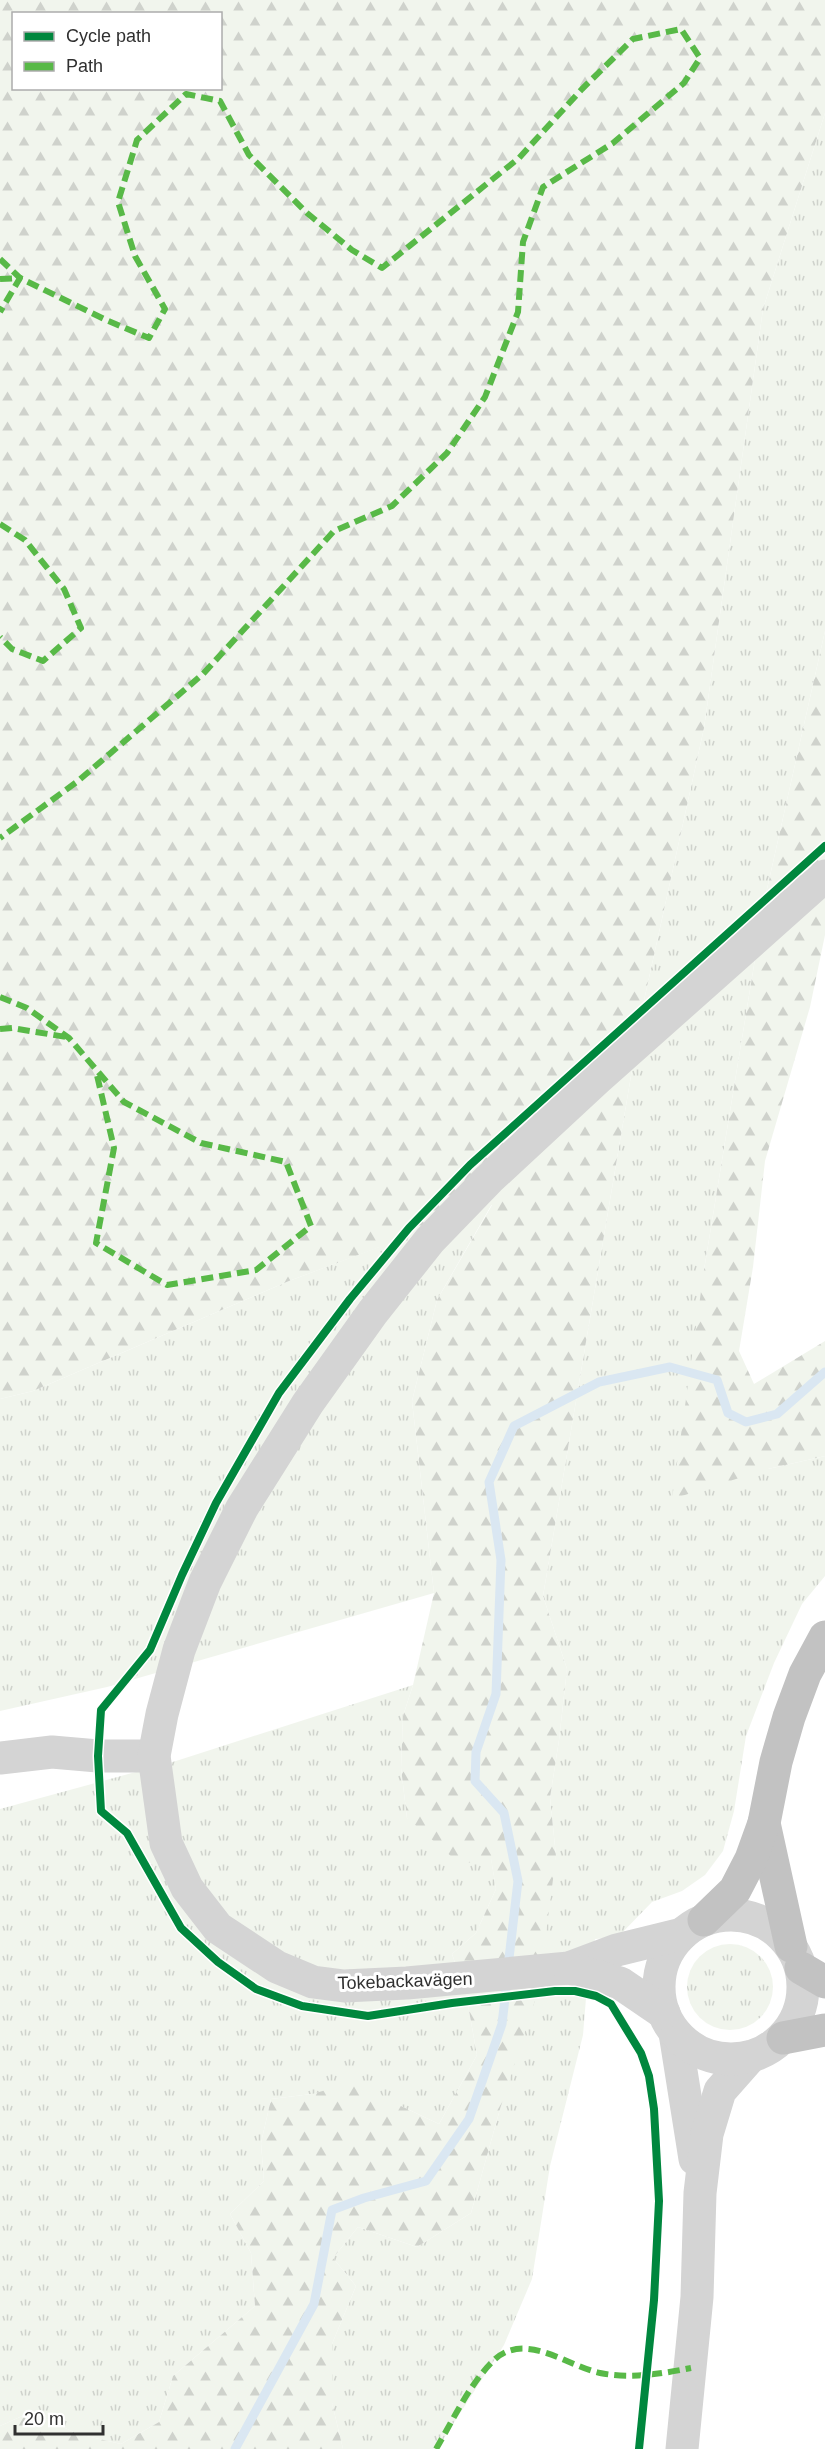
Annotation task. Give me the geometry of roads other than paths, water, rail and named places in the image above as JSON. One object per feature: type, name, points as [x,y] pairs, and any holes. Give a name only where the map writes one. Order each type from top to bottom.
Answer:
[{"type":"highway","points":[[693,1927],[735,1890],[751,1859],[764,1823],[776,1762],[789,1717],[805,1674],[825,1637]]},
{"type":"highway","points":[[764,1823],[806,1965]]},
{"type":"highway","points":[[783,2038],[825,2030]]},
{"type":"street","name":"Tokebackavägen","points":[[693,1927],[617,1950],[569,1968],[456,1980],[344,1986],[314,1982],[277,1967],[218,1928],[187,1888],[166,1843],[154,1756],[162,1714],[179,1650],[205,1582],[242,1508],[309,1403],[373,1312],[430,1240],[489,1179],[605,1071],[825,876]]},
{"type":"street","points":[[0,1758],[52,1752],[98,1756],[154,1756]]},
{"type":"street","points":[[569,1968],[620,1983],[639,1994],[669,2023],[687,2044],[701,2053],[725,2059],[750,2057],[768,2050],[783,2038],[797,2017],[803,1993],[806,1965],[773,1928],[752,1918],[727,1915],[693,1927],[669,1951],[661,1971],[659,1992],[669,2023],[700,2193]]},
{"type":"street","points":[[682,2449],[698,2297],[700,2193],[707,2134],[720,2091],[750,2057]]},
{"type":"waterway","points":[[508,1967],[518,1881],[504,1813],[475,1781],[476,1752],[496,1694],[501,1560],[489,1482],[514,1426],[599,1382],[670,1367],[717,1380],[728,1413],[746,1422],[777,1414],[825,1372]]},
{"type":"waterway","points":[[235,2449],[314,2304],[332,2210],[364,2198],[426,2181],[469,2119],[502,2024],[507,1981]]}]
